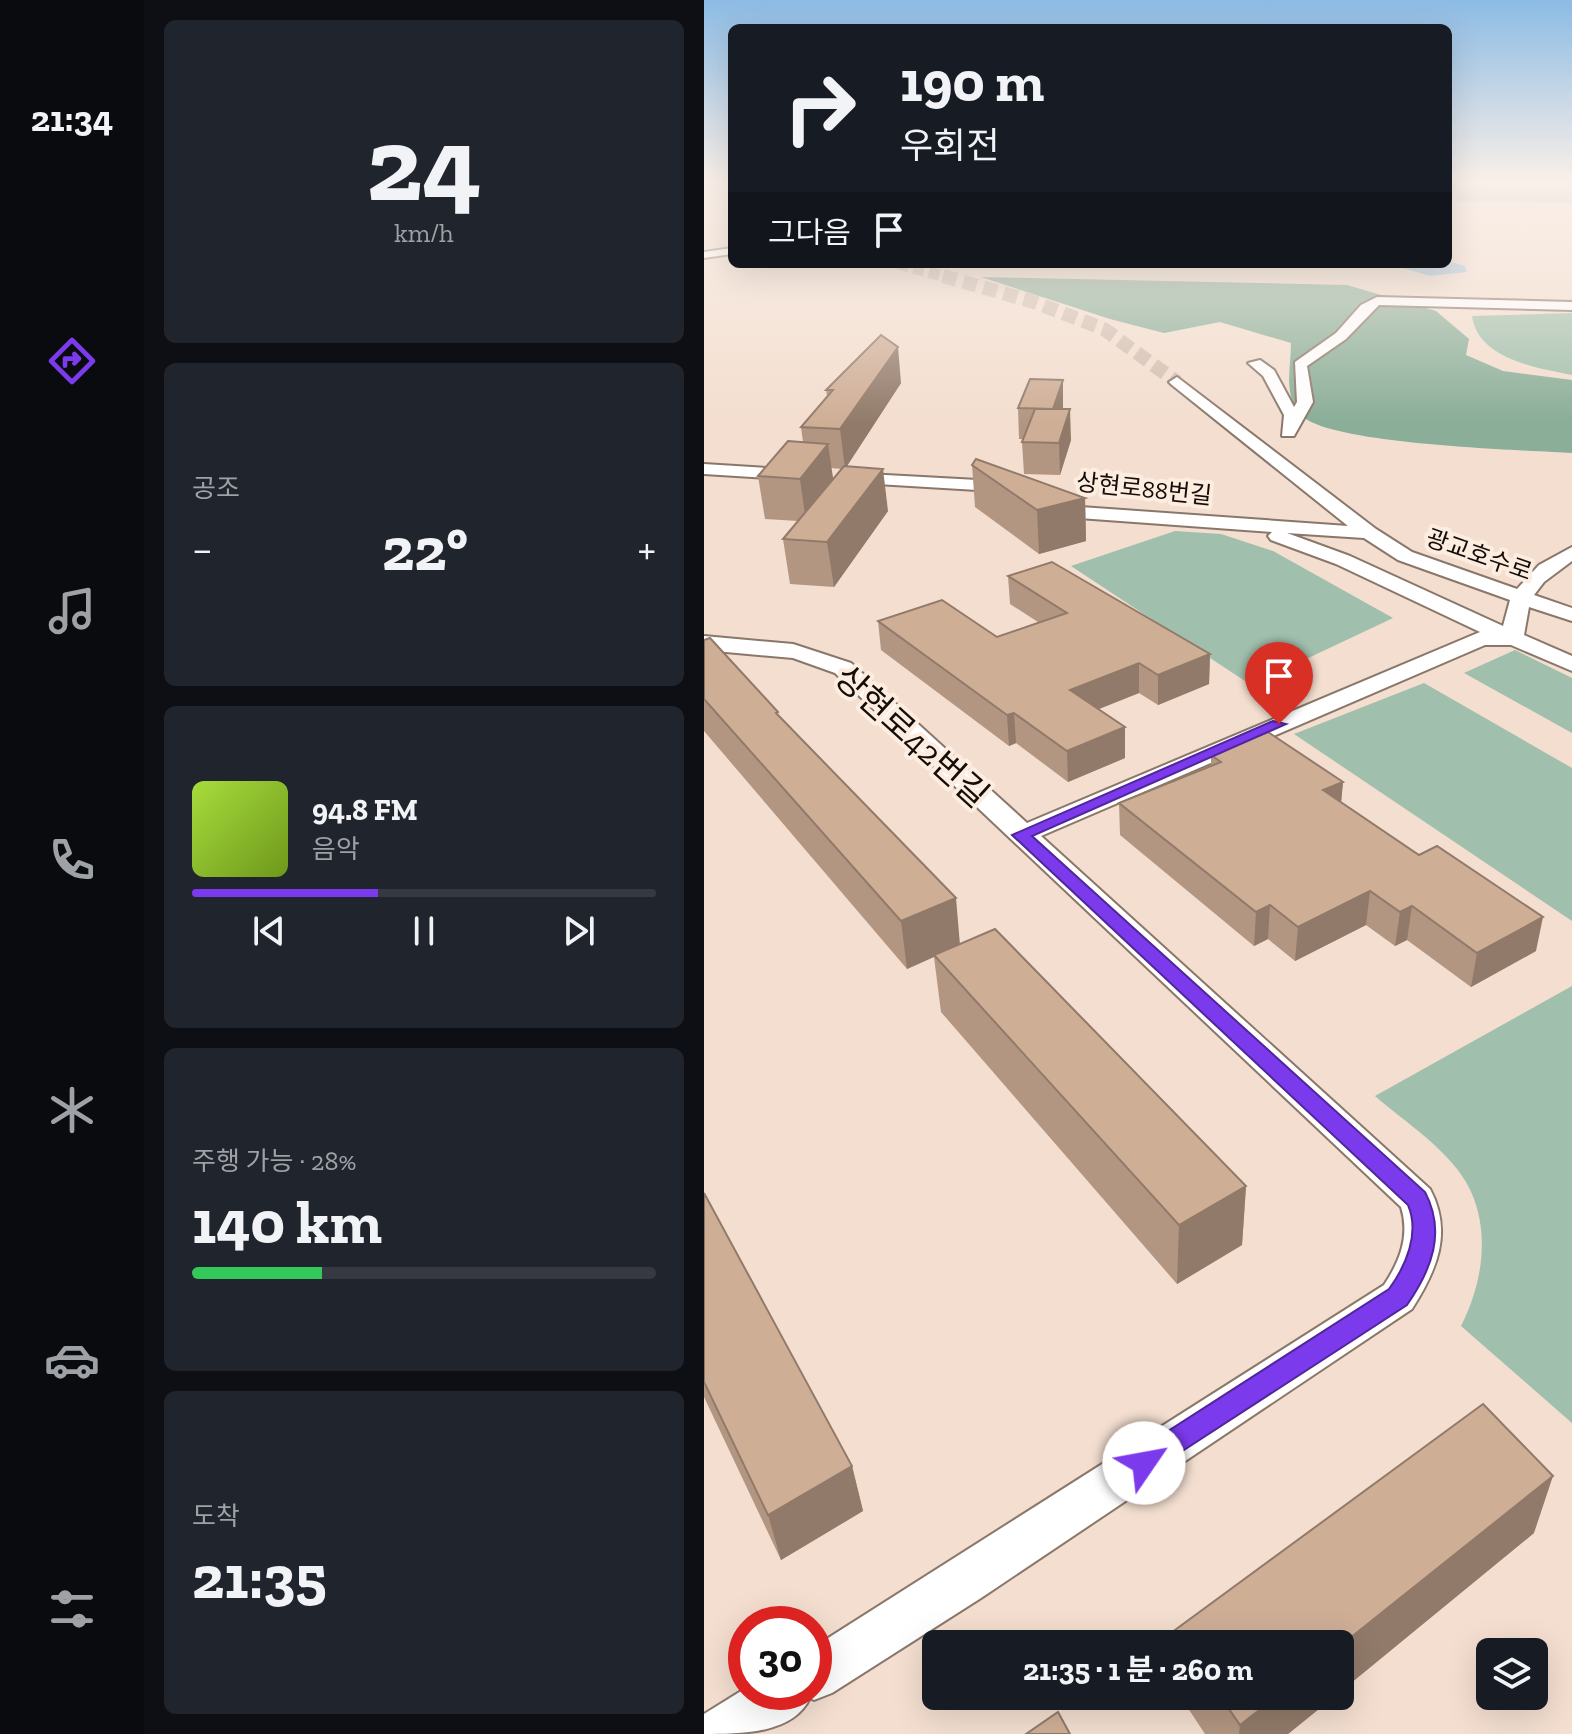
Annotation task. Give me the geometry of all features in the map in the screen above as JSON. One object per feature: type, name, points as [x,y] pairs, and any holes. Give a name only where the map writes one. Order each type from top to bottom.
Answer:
[{"type":"street","points":[[704,266],[728,263]]},
{"type":"street","points":[[1177,382],[1276,458],[1305,402],[1300,365],[1321,346],[1339,338],[1365,306],[1377,301],[1572,306]]},
{"type":"street","points":[[1255,363],[1270,370],[1294,422]]},
{"type":"street","name":"광교호수로","points":[[1276,458],[1369,533],[1419,564],[1572,615]]},
{"type":"street","name":"상현로88번길","points":[[704,469],[996,486],[1079,512],[1369,533]]},
{"type":"street","name":"상현로88번길","points":[[1247,524],[1343,560],[1572,664]]},
{"type":"street","points":[[1021,835],[1482,638],[1513,639],[1513,610],[1521,597],[1545,569],[1572,553]]},
{"type":"street","name":"상현로42번길","points":[[704,643],[825,657],[843,668],[1417,1199],[1424,1214],[1421,1255],[1414,1274],[1398,1297],[832,1664]]},
{"type":"street","points":[[719,1734],[758,1710]]},
{"type":"green space","points":[[981,277],[1347,285],[1436,311],[1469,339],[1466,355],[1503,371],[1572,380],[1572,453],[1472,448],[1347,433],[1317,424],[1300,414],[1295,406],[1289,380],[1291,343],[1220,322],[1164,333],[1110,319]]},
{"type":"green space","points":[[1572,313],[1572,375],[1527,365],[1497,352],[1477,331],[1472,316]]},
{"type":"green space","points":[[1175,531],[1221,534],[1273,551],[1393,618],[1251,685],[1071,566]]},
{"type":"green space","points":[[1515,650],[1572,678],[1572,733],[1464,673]]},
{"type":"green space","points":[[1424,683],[1572,768],[1572,921],[1294,734]]},
{"type":"green space","points":[[1572,986],[1572,1423],[1461,1326],[1475,1292],[1482,1255],[1482,1236],[1474,1199],[1448,1158],[1375,1096]]},
{"type":"water","points":[[1452,262],[1465,266],[1467,272],[1430,276],[1403,268],[1452,268]]},
{"type":"building","points":[[881,335],[898,347],[840,429],[801,427],[833,390],[826,390]]},
{"type":"building","points":[[1030,379],[1063,380],[1053,409],[1018,408]]},
{"type":"building","points":[[1035,409],[1070,409],[1059,443],[1022,442]]},
{"type":"building","points":[[788,441],[828,444],[800,479],[758,476]]},
{"type":"building","points":[[976,459],[1085,498],[1037,510],[972,465]]},
{"type":"building","points":[[844,466],[883,469],[827,542],[783,539]]},
{"type":"building","points":[[1052,562],[1210,654],[1158,675],[1139,663],[1070,690],[1125,727],[1067,751],[1014,713],[1007,715],[878,621],[942,600],[997,637],[1067,613],[1008,576]]},
{"type":"building","points":[[710,638],[776,713],[956,898],[901,921],[704,699],[704,640]]},
{"type":"building","points":[[1268,732],[1343,782],[1323,790],[1419,855],[1437,846],[1543,917],[1477,953],[1412,906],[1400,912],[1370,891],[1298,927],[1270,905],[1256,912],[1119,803],[1221,762],[1211,755]]},
{"type":"building","points":[[995,929],[1246,1186],[1179,1225],[934,955]]},
{"type":"building","points":[[704,1193],[852,1466],[768,1515],[704,1382]]},
{"type":"building","points":[[1483,1404],[1553,1476],[1354,1635],[1354,1630],[1175,1630]]},
{"type":"building","points":[[1230,1710],[1259,1710],[1240,1725]]},
{"type":"building","points":[[1058,1712],[1070,1734],[1026,1734]]},
{"type":"tunnel","points":[[913,268],[950,278]]},
{"type":"tunnel","points":[[943,276],[950,278]]},
{"type":"tunnel","points":[[950,278],[1034,302],[1104,329],[1177,382]]},
{"type":"route","points":[[1144,1463],[1398,1297],[1414,1274],[1425,1234],[1424,1214],[1417,1199],[1021,835],[1279,724]]}]
